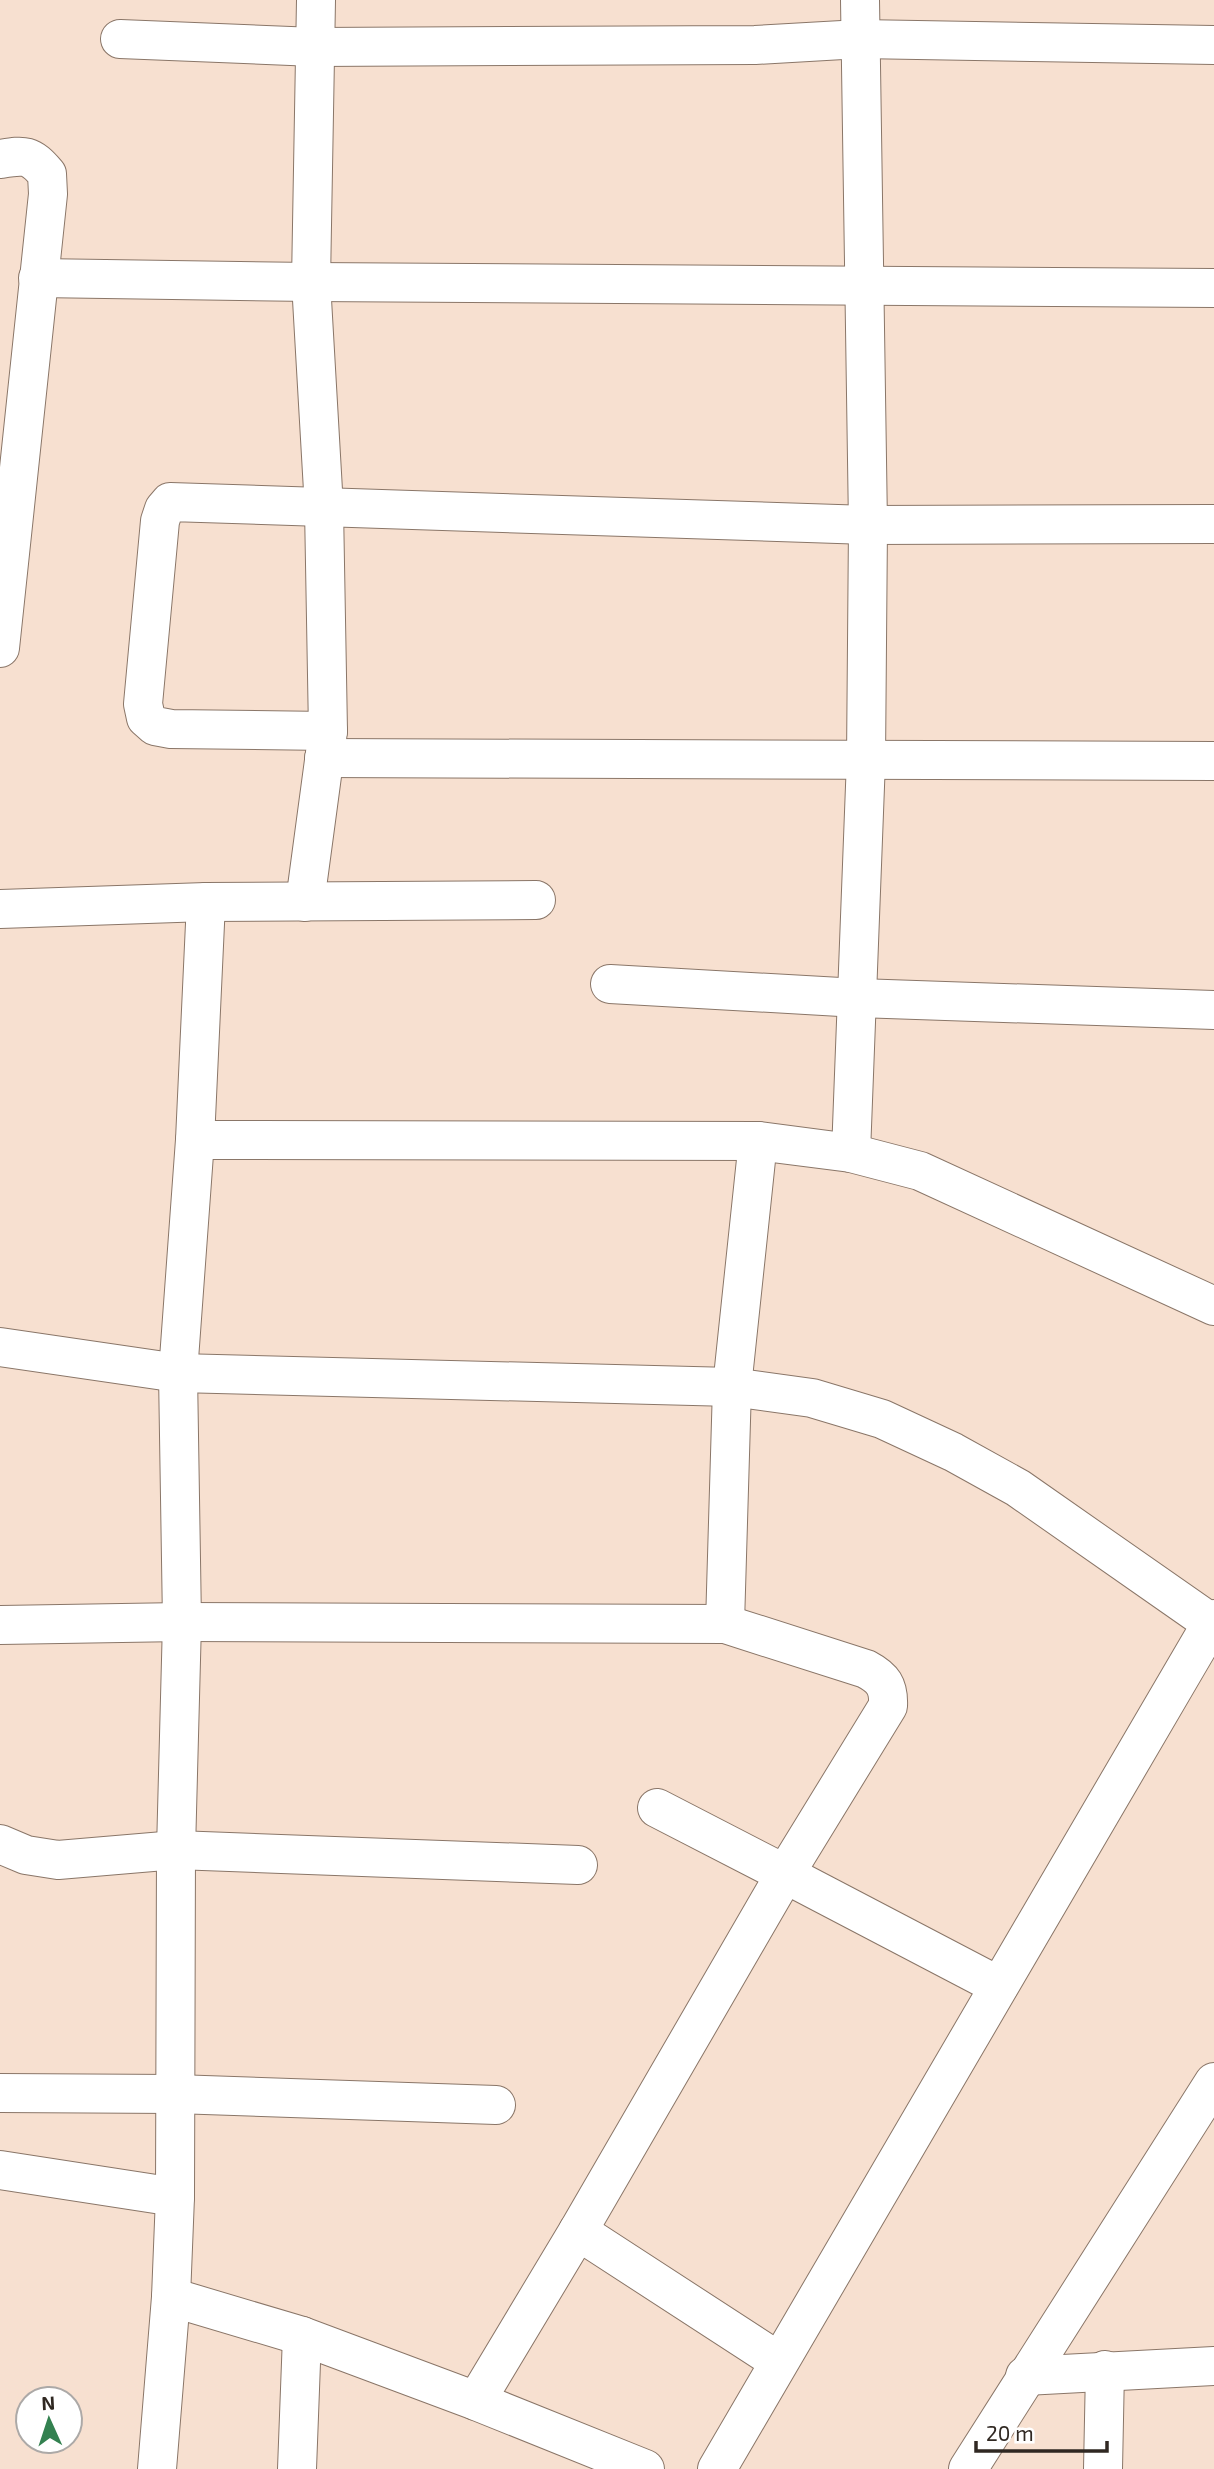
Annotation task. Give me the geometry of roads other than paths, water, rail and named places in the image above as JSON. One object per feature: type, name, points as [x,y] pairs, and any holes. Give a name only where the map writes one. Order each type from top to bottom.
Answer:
[{"type":"street","points":[[305,902],[326,744],[324,508],[311,282],[316,0]]},
{"type":"street","points":[[851,1153],[866,760],[868,525],[860,0]]},
{"type":"street","points":[[120,39],[315,47],[755,45],[860,39],[1214,45]]},
{"type":"street","points":[[0,159],[18,156],[34,159],[47,174],[48,194],[0,648]]},
{"type":"street","points":[[38,278],[1214,288]]},
{"type":"street","points":[[1214,524],[868,525],[170,502],[160,521],[143,704],[146,718],[155,726],[326,744],[866,760],[1214,761]]},
{"type":"street","points":[[0,909],[206,902],[536,900]]},
{"type":"street","points":[[157,2469],[171,2297],[175,2197],[176,1850],[182,1622],[178,1373],[195,1140],[206,902]]},
{"type":"street","points":[[610,984],[858,998],[1214,1010]]},
{"type":"street","points":[[195,1140],[758,1142],[851,1153],[920,1171],[1214,1306]]},
{"type":"street","points":[[725,1624],[732,1387],[758,1142]]},
{"type":"street","points":[[0,1347],[178,1373],[732,1387],[813,1398],[882,1419],[953,1452],[1018,1488],[1213,1622],[717,2469]]},
{"type":"street","points":[[0,1625],[182,1622],[725,1624],[866,1669],[880,1677],[889,1690],[888,1706],[785,1874],[578,2231],[476,2400]]},
{"type":"street","points":[[657,1808],[999,1986]]},
{"type":"street","points":[[0,1844],[26,1855],[58,1860],[176,1850],[578,1865]]},
{"type":"street","points":[[968,2469],[1214,2082]]},
{"type":"street","points":[[0,2093],[175,2094],[496,2105]]},
{"type":"street","points":[[0,2170],[175,2197]]},
{"type":"street","points":[[578,2231],[778,2361]]},
{"type":"street","points":[[171,2297],[302,2336],[476,2400],[645,2469]]},
{"type":"street","points":[[297,2469],[302,2336]]},
{"type":"street","points":[[1025,2376],[1214,2366]]},
{"type":"street","points":[[1103,2469],[1105,2371]]}]
